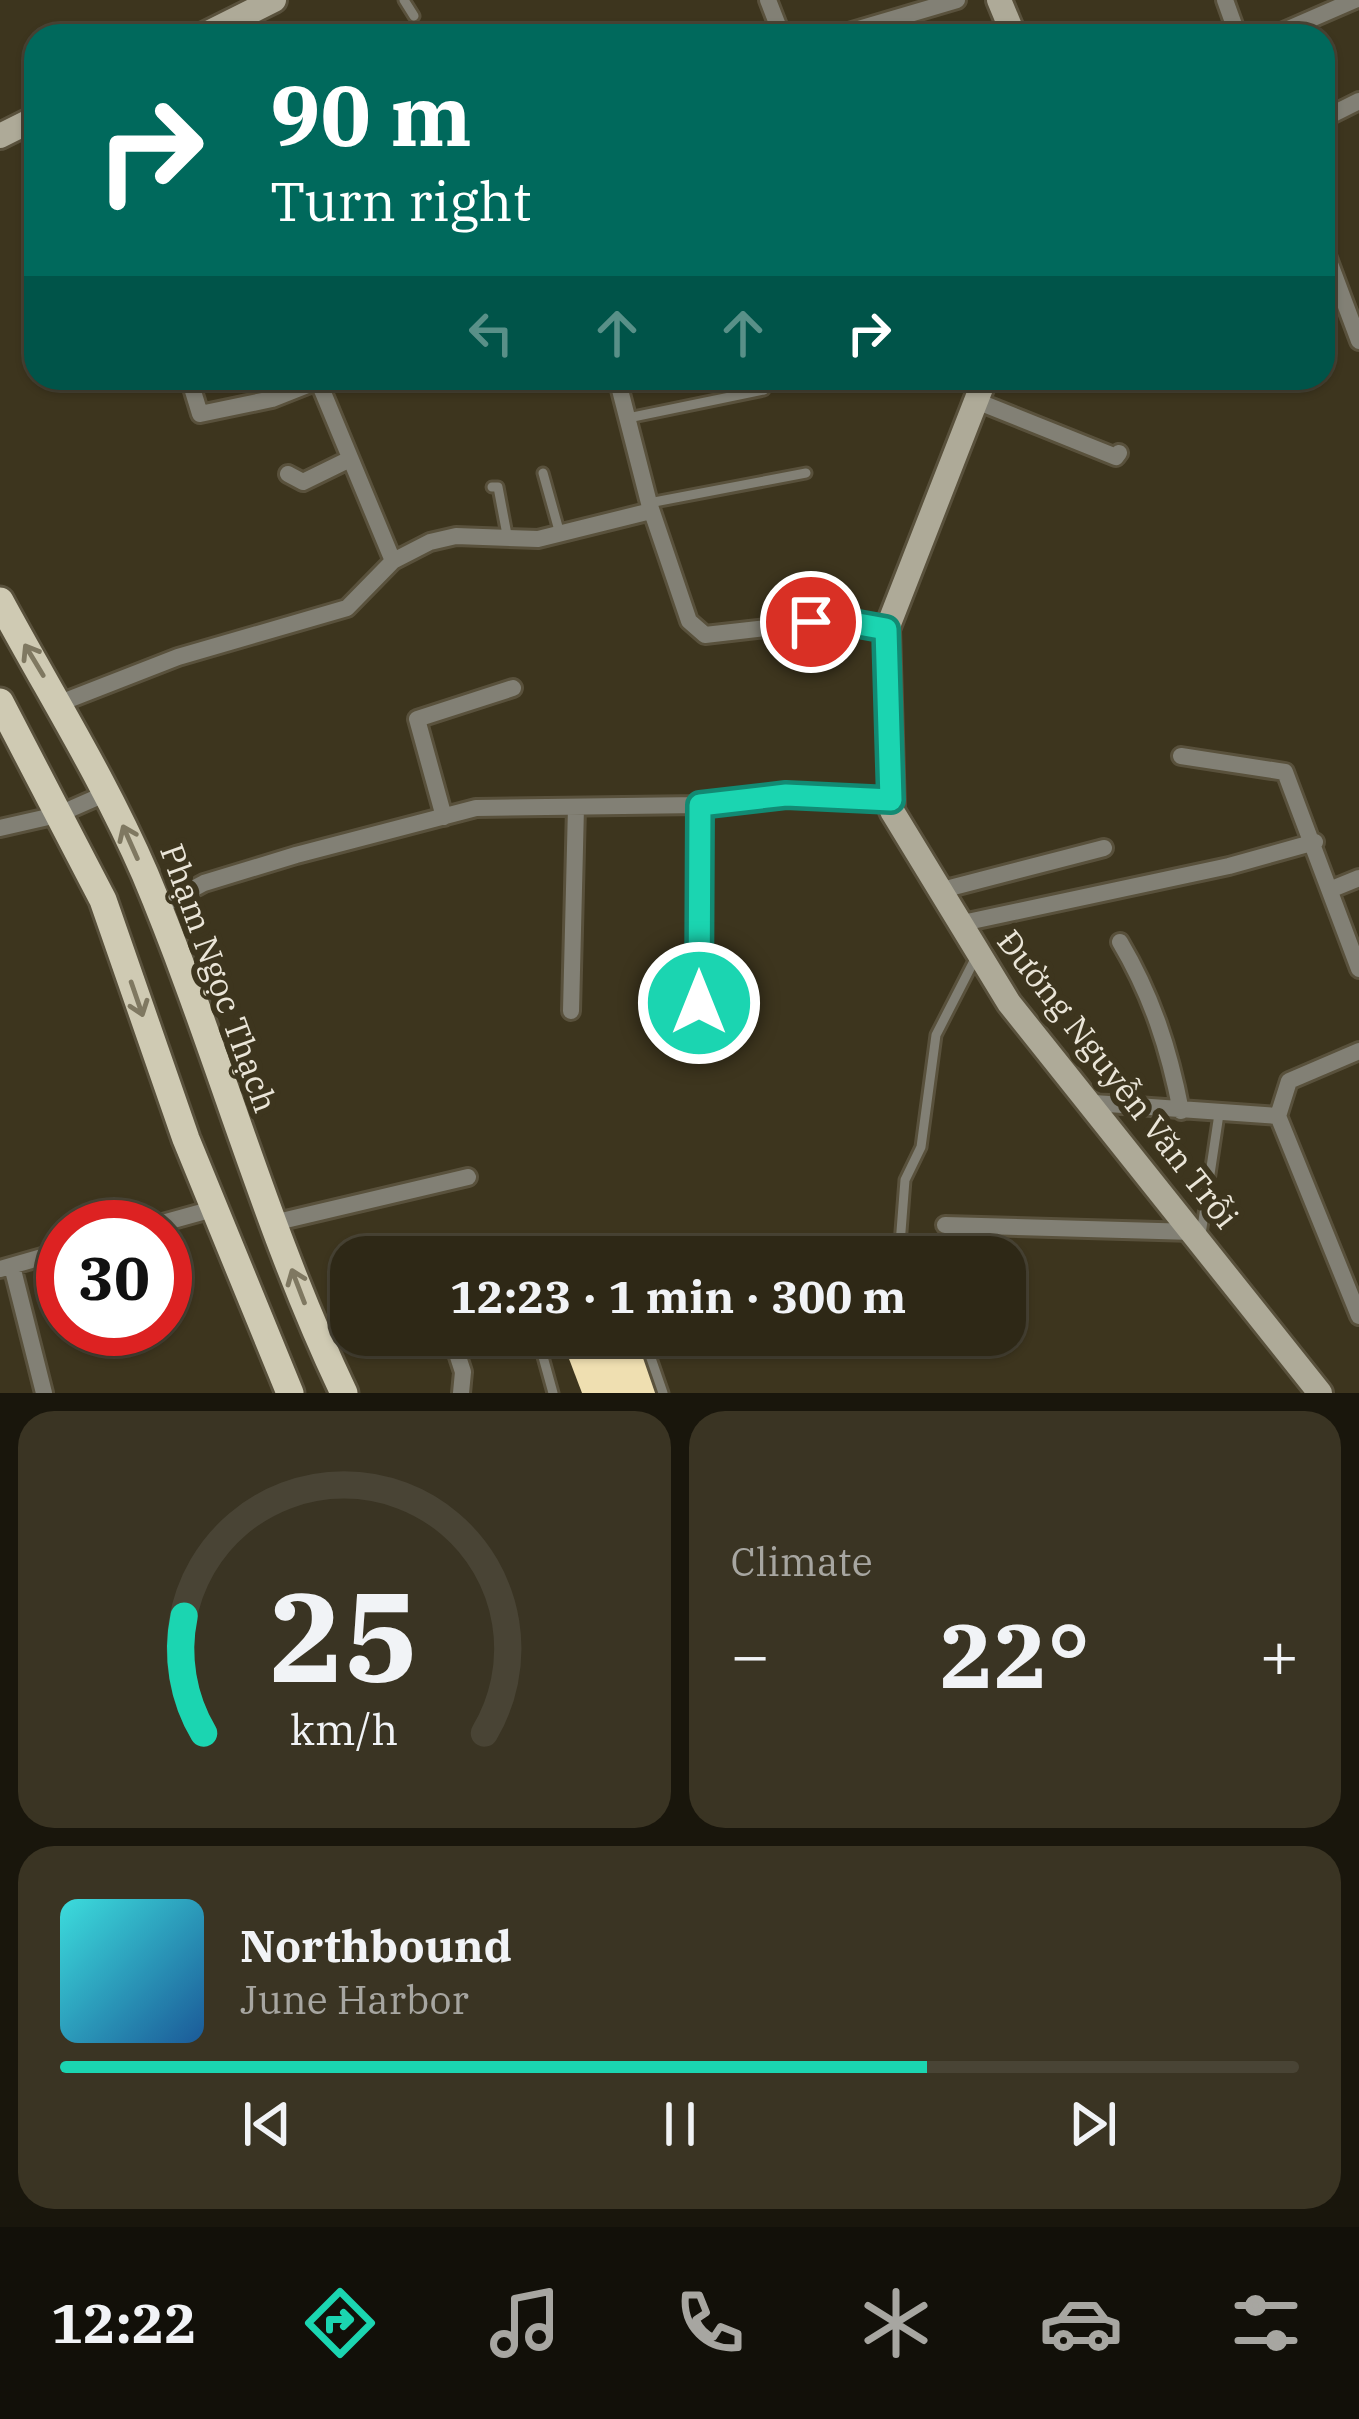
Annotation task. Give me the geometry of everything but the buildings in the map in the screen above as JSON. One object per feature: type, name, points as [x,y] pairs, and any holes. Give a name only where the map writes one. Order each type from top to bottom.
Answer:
[{"type":"main road","name":"Phạm Ngọc Thạch","points":[[0,601],[107,793],[157,908],[274,1222],[344,1393]]},
{"type":"main road","points":[[0,702],[103,900],[213,1209],[290,1393]]},
{"type":"street","points":[[226,24],[274,0]]},
{"type":"street","points":[[876,24],[957,0]]},
{"type":"street","points":[[1300,24],[1355,0]]},
{"type":"street","points":[[1335,277],[1359,341]]},
{"type":"street","points":[[193,390],[200,415],[294,390]]},
{"type":"street","points":[[324,390],[393,561]]},
{"type":"street","points":[[620,390],[650,507],[689,621],[705,635],[836,620],[886,629]]},
{"type":"street","name":"Đường Nguyễn Văn Trỗi","points":[[980,390],[886,629],[891,800],[908,842],[1010,1003],[1320,1393]]},
{"type":"street","points":[[982,390],[1116,457],[1119,453]]},
{"type":"street","points":[[288,474],[303,482],[350,459]]},
{"type":"street","points":[[60,704],[178,657],[346,608],[393,561],[456,536],[508,540],[560,534],[650,507]]},
{"type":"street","points":[[444,817],[416,721],[513,688]]},
{"type":"street","points":[[1180,756],[1286,772],[1359,969]]},
{"type":"street","points":[[0,828],[58,815],[107,793]]},
{"type":"street","points":[[157,908],[189,890],[250,869],[476,808],[700,805],[786,795],[891,800]]},
{"type":"street","points":[[699,1003],[700,805]]},
{"type":"street","points":[[571,1011],[576,807]]},
{"type":"street","points":[[958,924],[1229,866],[1315,842]]},
{"type":"street","points":[[942,890],[1105,848]]},
{"type":"street","points":[[1332,889],[1359,878]]},
{"type":"street","points":[[1120,942],[1162,1031],[1181,1111]]},
{"type":"street","points":[[1359,1052],[1289,1081],[1278,1116],[1359,1316]]},
{"type":"street","points":[[1094,1103],[1278,1116]]},
{"type":"street","points":[[274,1222],[468,1177]]},
{"type":"street","points":[[192,1215],[213,1209]]},
{"type":"street","points":[[945,1225],[1197,1235]]},
{"type":"street","points":[[36,1259],[6,1268],[44,1393]]},
{"type":"street","points":[[458,1356],[461,1393]]},
{"type":"lane","points":[[404,0],[414,16]]},
{"type":"lane","points":[[628,418],[764,390]]},
{"type":"lane","points":[[543,472],[560,534]]},
{"type":"lane","points":[[650,507],[806,473]]},
{"type":"lane","points":[[492,487],[498,488],[508,540]]},
{"type":"lane","points":[[796,585],[807,595],[811,622]]},
{"type":"lane","points":[[901,1236],[905,1180],[921,1147],[936,1035],[946,1007],[978,954]]},
{"type":"lane","points":[[1197,1235],[1219,1114]]},
{"type":"lane","points":[[542,1356],[553,1393]]},
{"type":"lane","points":[[650,1356],[663,1393]]},
{"type":"route","points":[[699,1003],[700,805],[786,795],[891,800],[886,629],[836,620],[811,622]]}]
